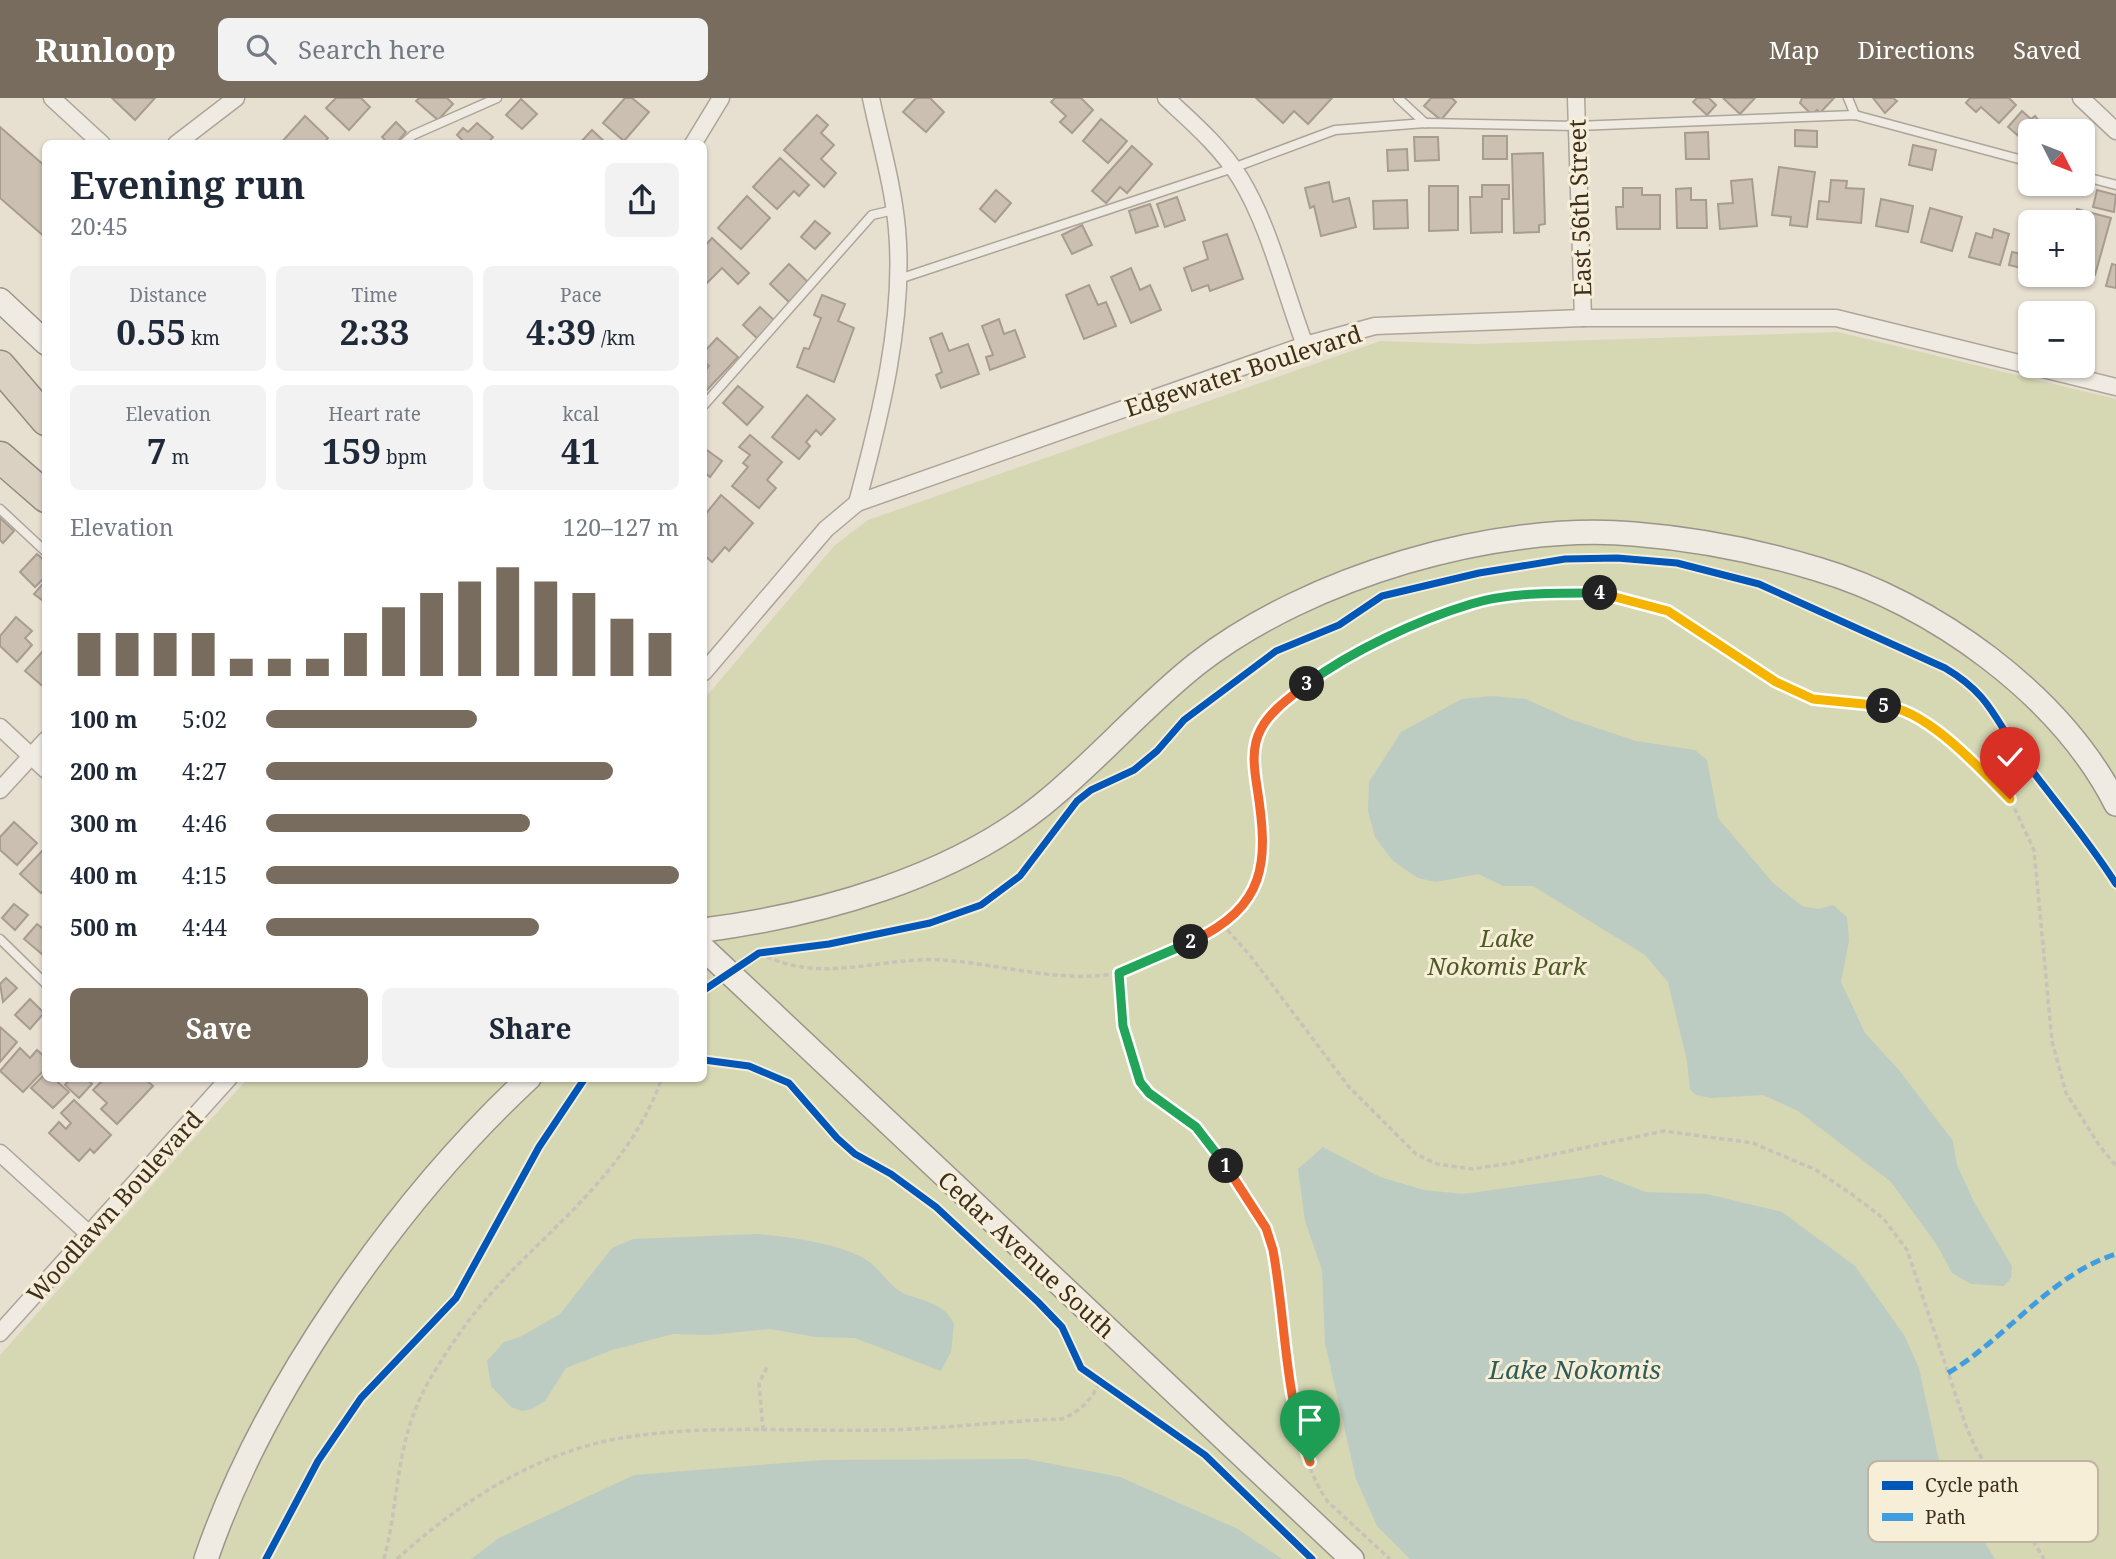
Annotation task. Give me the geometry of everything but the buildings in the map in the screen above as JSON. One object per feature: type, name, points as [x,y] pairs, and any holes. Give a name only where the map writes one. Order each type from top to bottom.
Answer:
[{"type":"highway","points":[[0,366],[42,415]]},
{"type":"highway","points":[[0,384],[42,422]]},
{"type":"highway","points":[[0,457],[42,494]]},
{"type":"street","points":[[52,98],[98,140]]},
{"type":"street","points":[[181,140],[236,98]]},
{"type":"street","points":[[695,140],[721,98]]},
{"type":"street","points":[[857,503],[890,362],[896,280],[894,210],[870,98]]},
{"type":"street","points":[[1166,98],[1220,150],[1233,168],[1256,210],[1305,345]]},
{"type":"street","name":"East 56th Street","points":[[1576,98],[1583,318]]},
{"type":"street","points":[[2081,98],[2116,131]]},
{"type":"street","points":[[0,300],[42,339]]},
{"type":"street","name":"Edgewater Boulevard","points":[[707,668],[826,529],[857,503],[1305,345],[1375,326],[1583,318],[1836,318],[2116,387]]},
{"type":"street","points":[[707,930],[850,899],[944,866],[1003,835],[1045,803],[1198,663],[1261,620],[1326,589],[1427,555],[1490,543],[1566,535],[1631,533],[1717,544],[1781,558],[1849,578],[1905,604],[1959,636],[2015,678],[2075,745],[2116,804]]},
{"type":"street","points":[[0,727],[42,766]]},
{"type":"street","points":[[0,790],[42,744]]},
{"type":"street","name":"Cedar Avenue South","points":[[707,952],[1352,1559]]},
{"type":"street","name":"Woodlawn Boulevard","points":[[0,1333],[225,1082]]},
{"type":"street","points":[[206,1559],[255,1443],[303,1361],[359,1276],[415,1200],[472,1132],[525,1082]]},
{"type":"street","points":[[0,1153],[88,1233]]},
{"type":"lane","points":[[408,140],[498,98]]},
{"type":"lane","points":[[1398,98],[1425,123]]},
{"type":"lane","points":[[1848,98],[1855,115]]},
{"type":"lane","points":[[896,280],[1233,168],[1335,130],[1425,123],[1576,125],[1855,115],[2018,159]]},
{"type":"lane","points":[[2095,180],[2116,186]]},
{"type":"lane","points":[[707,402],[872,215],[894,210]]},
{"type":"lane","points":[[0,509],[42,548]]},
{"type":"lane","points":[[0,939],[42,980]]},
{"type":"path","points":[[732,926],[759,953],[782,965],[835,970],[943,960],[1061,976],[1119,973],[1224,926],[1250,899],[1264,860],[1252,764],[1260,729],[1285,701],[1325,671],[1407,629],[1473,604],[1544,594],[1605,593],[1668,611],[1776,682],[1813,699],[1891,707],[1925,722],[1973,761],[2010,799],[2035,850],[2052,1041],[2066,1093],[2099,1146],[2116,1166]]},
{"type":"path","points":[[1224,926],[1252,958],[1349,1087],[1416,1154],[1437,1164],[1473,1169],[1664,1131],[1753,1143],[1816,1170],[1883,1218],[1907,1250],[1976,1449],[1983,1461]]},
{"type":"path","points":[[728,973],[759,953],[783,950]]},
{"type":"path","points":[[1119,973],[1123,1026],[1140,1082],[1149,1093],[1210,1141],[1266,1228],[1278,1276],[1291,1396],[1298,1432],[1320,1491],[1390,1559]]},
{"type":"path","points":[[384,1559],[407,1437],[426,1387],[476,1311],[619,1161],[649,1114],[661,1082]]},
{"type":"path","points":[[764,1430],[759,1383],[768,1365]]},
{"type":"path","points":[[1090,1375],[1110,1390]]},
{"type":"path","points":[[397,1559],[464,1504],[527,1469],[564,1454],[627,1437],[714,1429],[883,1430],[1062,1419],[1075,1413],[1095,1392],[1099,1383]]},
{"type":"path","points":[[2033,1542],[2044,1559]]},
{"type":"green space","name":"Lake Nokomis Park","points":[[1838,332],[2018,375],[2018,378],[2029,378],[2116,399],[2116,1559],[0,1559],[0,1355],[244,1082],[707,1082],[707,695],[835,545],[868,520],[1380,341],[1473,344]]},
{"type":"water","points":[[1491,696],[1526,699],[1570,719],[1636,741],[1695,750],[1707,760],[1718,818],[1773,883],[1802,906],[1818,909],[1833,905],[1847,917],[1849,941],[1841,982],[1865,1033],[1899,1070],[1953,1141],[1957,1165],[1974,1202],[2012,1266],[2011,1278],[2004,1286],[1971,1284],[1952,1273],[1937,1245],[1891,1182],[1798,1111],[1763,1095],[1711,1098],[1696,1095],[1690,1089],[1687,1061],[1668,982],[1645,955],[1533,886],[1503,886],[1478,874],[1436,882],[1418,878],[1392,860],[1375,837],[1368,811],[1369,782],[1401,732],[1462,699]]},
{"type":"water","name":"Lake Nokomis","points":[[1323,1147],[1380,1177],[1424,1190],[1463,1194],[1601,1175],[1646,1192],[1707,1194],[1782,1212],[1855,1266],[1904,1335],[1919,1368],[1939,1461],[1868,1461],[1868,1542],[1984,1542],[1995,1559],[1410,1559],[1377,1526],[1356,1479],[1325,1343],[1322,1270],[1305,1221],[1298,1169]]},
{"type":"water","points":[[757,1234],[799,1239],[858,1255],[900,1291],[945,1311],[954,1324],[951,1352],[941,1371],[855,1338],[816,1337],[770,1329],[709,1335],[673,1334],[612,1350],[566,1368],[545,1401],[532,1409],[522,1411],[511,1407],[491,1386],[487,1361],[504,1342],[520,1337],[560,1314],[612,1248],[633,1239]]},
{"type":"water","points":[[1027,1459],[1120,1477],[1238,1529],[1282,1559],[471,1559],[499,1538],[634,1475],[823,1460]]},
{"type":"marked path","points":[[1948,1373],[1990,1343],[2070,1277],[2116,1254]]},
{"type":"cycle path","points":[[707,988],[759,953],[829,944],[930,923],[981,905],[1020,876],[1077,801],[1091,790],[1134,770],[1157,751],[1184,720],[1276,651],[1339,625],[1382,596],[1479,573],[1565,559],[1617,558],[1677,563],[1759,584],[1945,668],[1974,689],[1984,700],[2016,749],[2116,884]]},
{"type":"cycle path","points":[[707,1060],[749,1066],[789,1083],[837,1138],[855,1154],[891,1174],[936,1207],[1038,1302],[1062,1327],[1081,1368],[1205,1455],[1312,1559]]},
{"type":"cycle path","points":[[266,1559],[318,1461],[361,1398],[456,1298],[539,1147],[582,1082]]},
{"type":"route","points":[[1310,1462],[1298,1432],[1291,1396],[1278,1276],[1266,1228],[1210,1141],[1196,1127],[1149,1093],[1140,1082],[1119,1003],[1119,973],[1224,926],[1250,899],[1264,860],[1252,764],[1260,729],[1285,701],[1325,671],[1407,629],[1473,604],[1544,594],[1605,593],[1668,611],[1776,682],[1813,699],[1891,707],[1925,722],[1973,761],[2010,799]]}]
